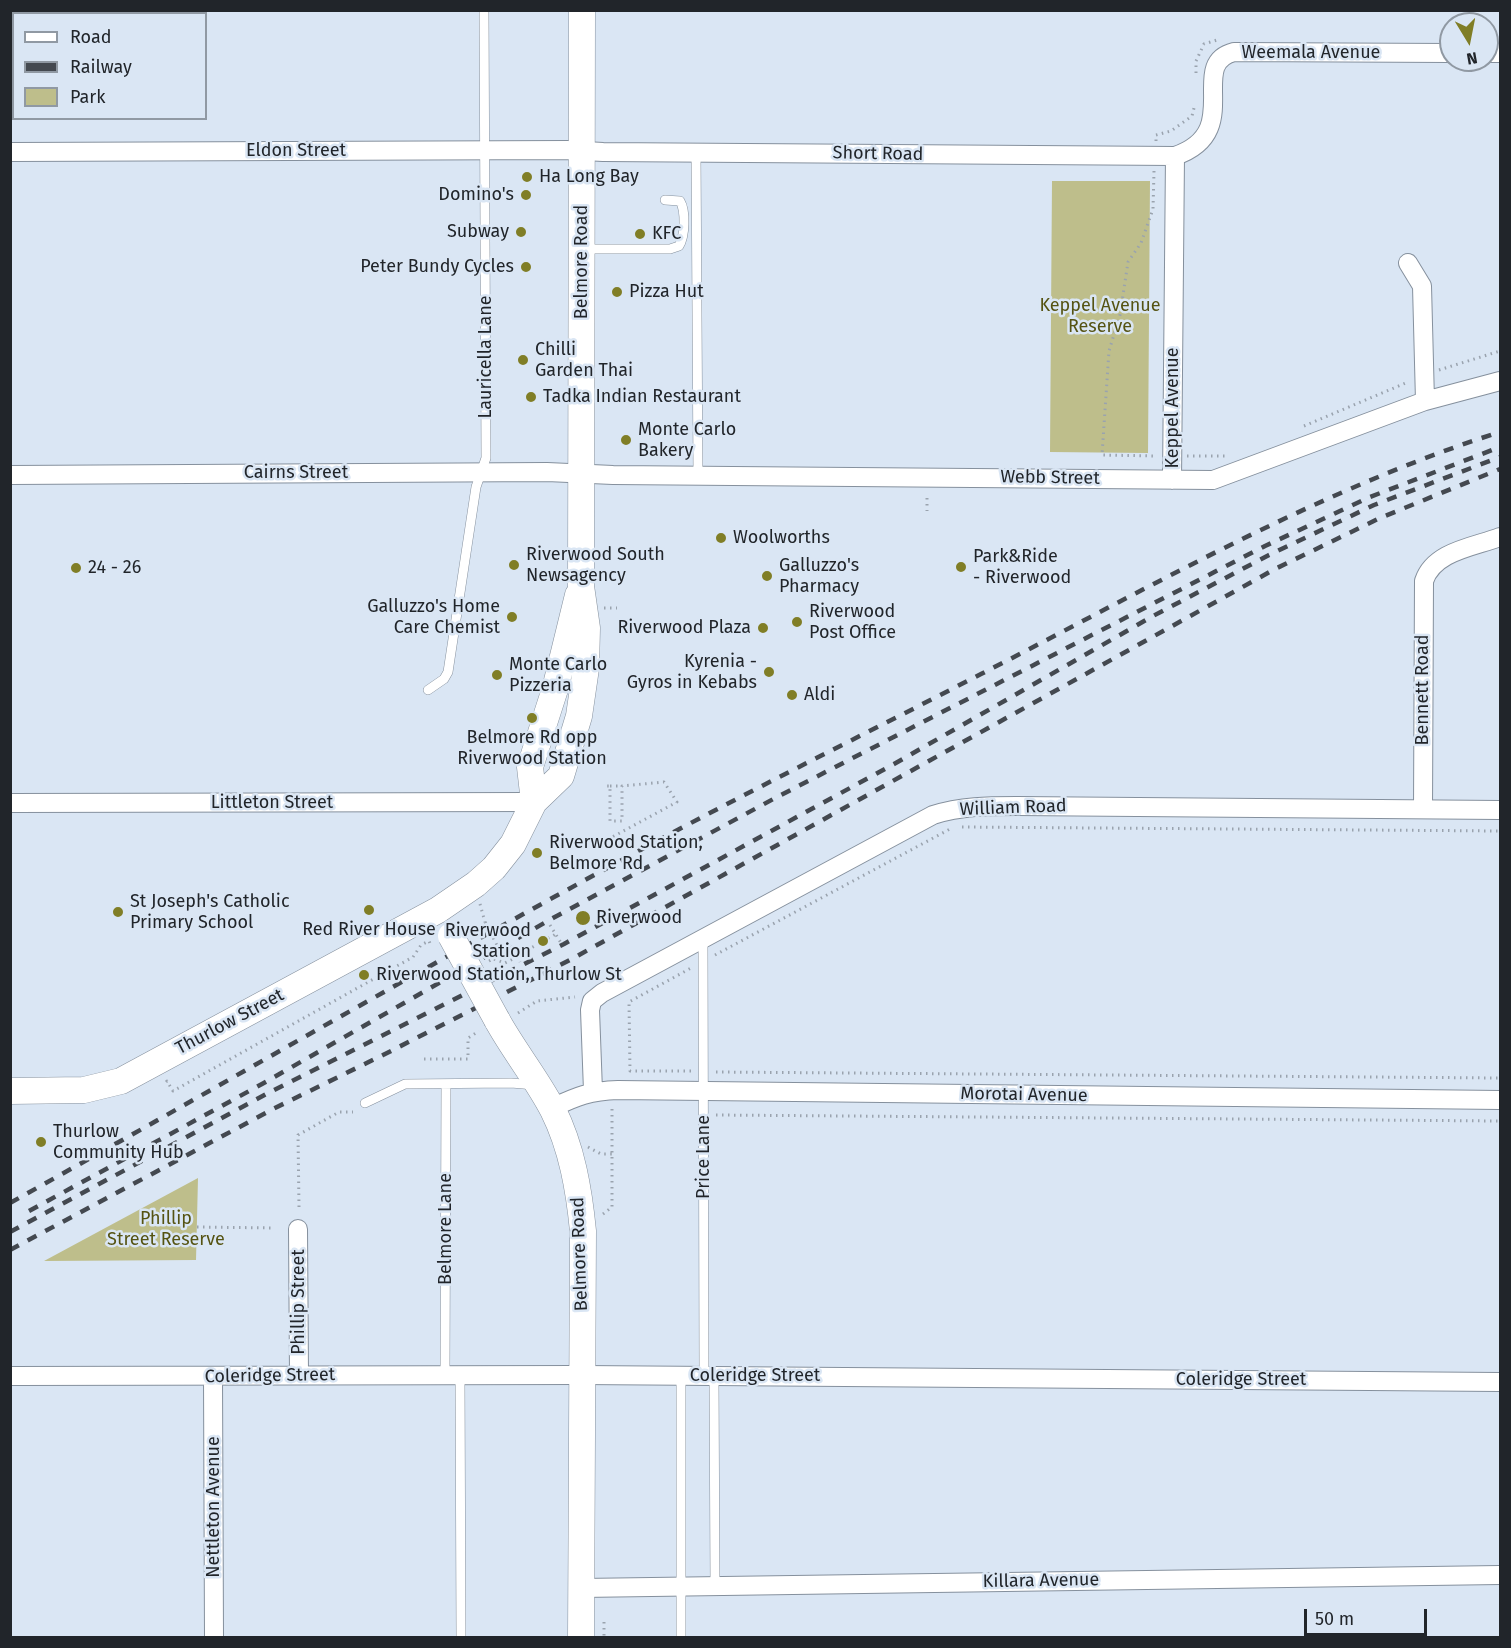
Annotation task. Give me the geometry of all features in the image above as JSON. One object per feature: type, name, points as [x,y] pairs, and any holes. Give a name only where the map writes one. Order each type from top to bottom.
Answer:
[{"type":"main road","name":"Belmore Road","points":[[581,1638],[583,1231],[581,1207],[568,1149],[552,1108],[496,1019],[440,939],[438,910],[476,884],[494,868],[513,844],[534,802],[561,776],[579,716],[586,668],[587,628],[581,586],[582,10]]},
{"type":"main road","name":"Thurlow Street","points":[[10,1090],[84,1090],[120,1081],[438,910]]},
{"type":"street","name":"Weemala Avenue","points":[[1175,156],[1199,144],[1207,133],[1213,116],[1215,64],[1222,55],[1234,52],[1439,53]]},
{"type":"street","name":"Eldon Street","points":[[10,152],[582,151]]},
{"type":"street","name":"Short Road","points":[[582,151],[1175,156]]},
{"type":"street","name":"Keppel Avenue","points":[[1172,480],[1175,156]]},
{"type":"street","points":[[1408,263],[1422,286],[1425,401]]},
{"type":"street","name":"Webb Street","points":[[582,474],[1214,480],[1425,401],[1500,381]]},
{"type":"street","name":"Cairns Street","points":[[10,475],[480,472],[582,474]]},
{"type":"street","name":"Bennett Road","points":[[1424,809],[1423,591],[1427,572],[1440,559],[1500,537]]},
{"type":"street","name":"Littleton Street","points":[[10,803],[534,802]]},
{"type":"street","name":"William Road","points":[[592,1001],[602,993],[933,815],[963,807],[1500,810]]},
{"type":"street","points":[[592,1001],[590,1010],[593,1091]]},
{"type":"street","name":"Morotai Avenue","points":[[552,1108],[593,1091],[1500,1100]]},
{"type":"street","name":"Phillip Street","points":[[298,1229],[299,1375]]},
{"type":"street","name":"Coleridge Street","points":[[10,1376],[709,1375],[1500,1382]]},
{"type":"street","name":"Nettleton Avenue","points":[[213,1377],[214,1638]]},
{"type":"street","name":"Killara Avenue","points":[[581,1588],[1500,1575]]},
{"type":"lane","name":"Lauricella Lane","points":[[428,690],[444,679],[448,672],[476,487],[486,458],[484,10]]},
{"type":"lane","points":[[696,152],[698,475]]},
{"type":"lane","points":[[582,249],[669,249],[679,246],[682,240],[683,207],[680,201],[665,200]]},
{"type":"lane","name":"Price Lane","points":[[703,939],[709,1375],[715,1586]]},
{"type":"lane","points":[[365,1103],[405,1084],[511,1083],[537,1085]]},
{"type":"lane","name":"Belmore Lane","points":[[446,1084],[461,1638]]},
{"type":"lane","points":[[681,1375],[681,1638]]},
{"type":"path","points":[[1196,81],[1196,61],[1204,44],[1224,39]]},
{"type":"path","points":[[1195,101],[1192,116],[1171,131],[1156,135],[1153,209],[1141,243],[1128,262],[1119,315],[1109,351],[1102,455],[1231,456]]},
{"type":"path","points":[[1302,427],[1424,375],[1500,351]]},
{"type":"path","points":[[927,498],[927,512]]},
{"type":"path","points":[[602,608],[616,608]]},
{"type":"path","points":[[591,848],[677,802],[664,782],[608,786],[610,821],[622,821],[622,786]]},
{"type":"path","points":[[1500,831],[954,827],[629,1002],[630,1071],[1500,1078]]},
{"type":"path","points":[[480,904],[485,922],[502,955]]},
{"type":"path","points":[[550,925],[561,943]]},
{"type":"path","points":[[489,961],[510,950],[522,953],[556,934]]},
{"type":"path","points":[[157,1087],[167,1081],[173,1091],[413,957],[421,945],[440,939]]},
{"type":"path","points":[[511,946],[520,962]]},
{"type":"path","points":[[495,959],[505,963],[517,957]]},
{"type":"path","points":[[423,1059],[468,1059],[468,1038],[496,1019],[537,1001],[573,996],[592,1001]]},
{"type":"path","points":[[299,1207],[298,1135],[339,1112],[353,1112]]},
{"type":"path","points":[[603,1214],[612,1208],[612,1112]]},
{"type":"path","points":[[710,1115],[1500,1121]]},
{"type":"path","points":[[586,1146],[602,1154],[612,1154]]},
{"type":"path","points":[[197,1227],[275,1228]]},
{"type":"green space","name":"Keppel Avenue Reserve","points":[[1052,181],[1150,181],[1148,453],[1050,452]]},
{"type":"green space","name":"Phillip Street Reserve","points":[[198,1178],[196,1260],[44,1261]]},
{"type":"railway","points":[[10,1203],[644,848],[1172,574],[1366,482],[1432,455],[1500,432]]},
{"type":"railway","points":[[29,1211],[262,1084],[553,918],[777,797],[1265,546],[1370,497],[1500,447]]},
{"type":"railway","points":[[10,1232],[270,1092],[564,944],[894,764],[1153,616],[1269,555],[1374,505],[1500,457]]},
{"type":"railway","points":[[10,1250],[273,1109],[570,960],[1275,569],[1380,518],[1500,469]]},
{"type":"place","name":"Ha Long Bay","points":[[527,177]]},
{"type":"place","name":"Domino's","points":[[526,195]]},
{"type":"place","name":"Subway","points":[[521,232]]},
{"type":"place","name":"KFC","points":[[640,234]]},
{"type":"place","name":"Peter Bundy Cycles","points":[[526,267]]},
{"type":"place","name":"Pizza Hut","points":[[617,292]]},
{"type":"place","name":"Chilli Garden Thai","points":[[523,360]]},
{"type":"place","name":"Tadka Indian Restaurant","points":[[531,397]]},
{"type":"place","name":"Monte Carlo Bakery","points":[[626,440]]},
{"type":"place","name":"Woolworths","points":[[721,538]]},
{"type":"place","name":"Riverwood South Newsagency","points":[[514,565]]},
{"type":"place","name":"Park&Ride - Riverwood","points":[[961,567]]},
{"type":"place","name":"24 - 26","points":[[76,568]]},
{"type":"place","name":"Galluzzo's Pharmacy","points":[[767,576]]},
{"type":"place","name":"Galluzzo's Home Care Chemist","points":[[512,617]]},
{"type":"place","name":"Riverwood Post Office","points":[[797,622]]},
{"type":"place","name":"Riverwood Plaza","points":[[763,628]]},
{"type":"place","name":"Kyrenia - Gyros in Kebabs","points":[[769,672]]},
{"type":"place","name":"Monte Carlo Pizzeria","points":[[497,675]]},
{"type":"place","name":"Aldi","points":[[792,695]]},
{"type":"place","name":"Belmore Rd opp Riverwood Station","points":[[532,718]]},
{"type":"place","name":"Riverwood Station, Belmore Rd","points":[[537,853]]},
{"type":"place","name":"Red River House","points":[[369,910]]},
{"type":"place","name":"St Joseph's Catholic Primary School","points":[[118,912]]},
{"type":"place","name":"Riverwood","points":[[583,918]]},
{"type":"place","name":"Riverwood Station","points":[[543,941]]},
{"type":"place","name":"Riverwood Station, Thurlow St","points":[[364,975]]},
{"type":"place","name":"Thurlow Community Hub","points":[[41,1142]]}]
